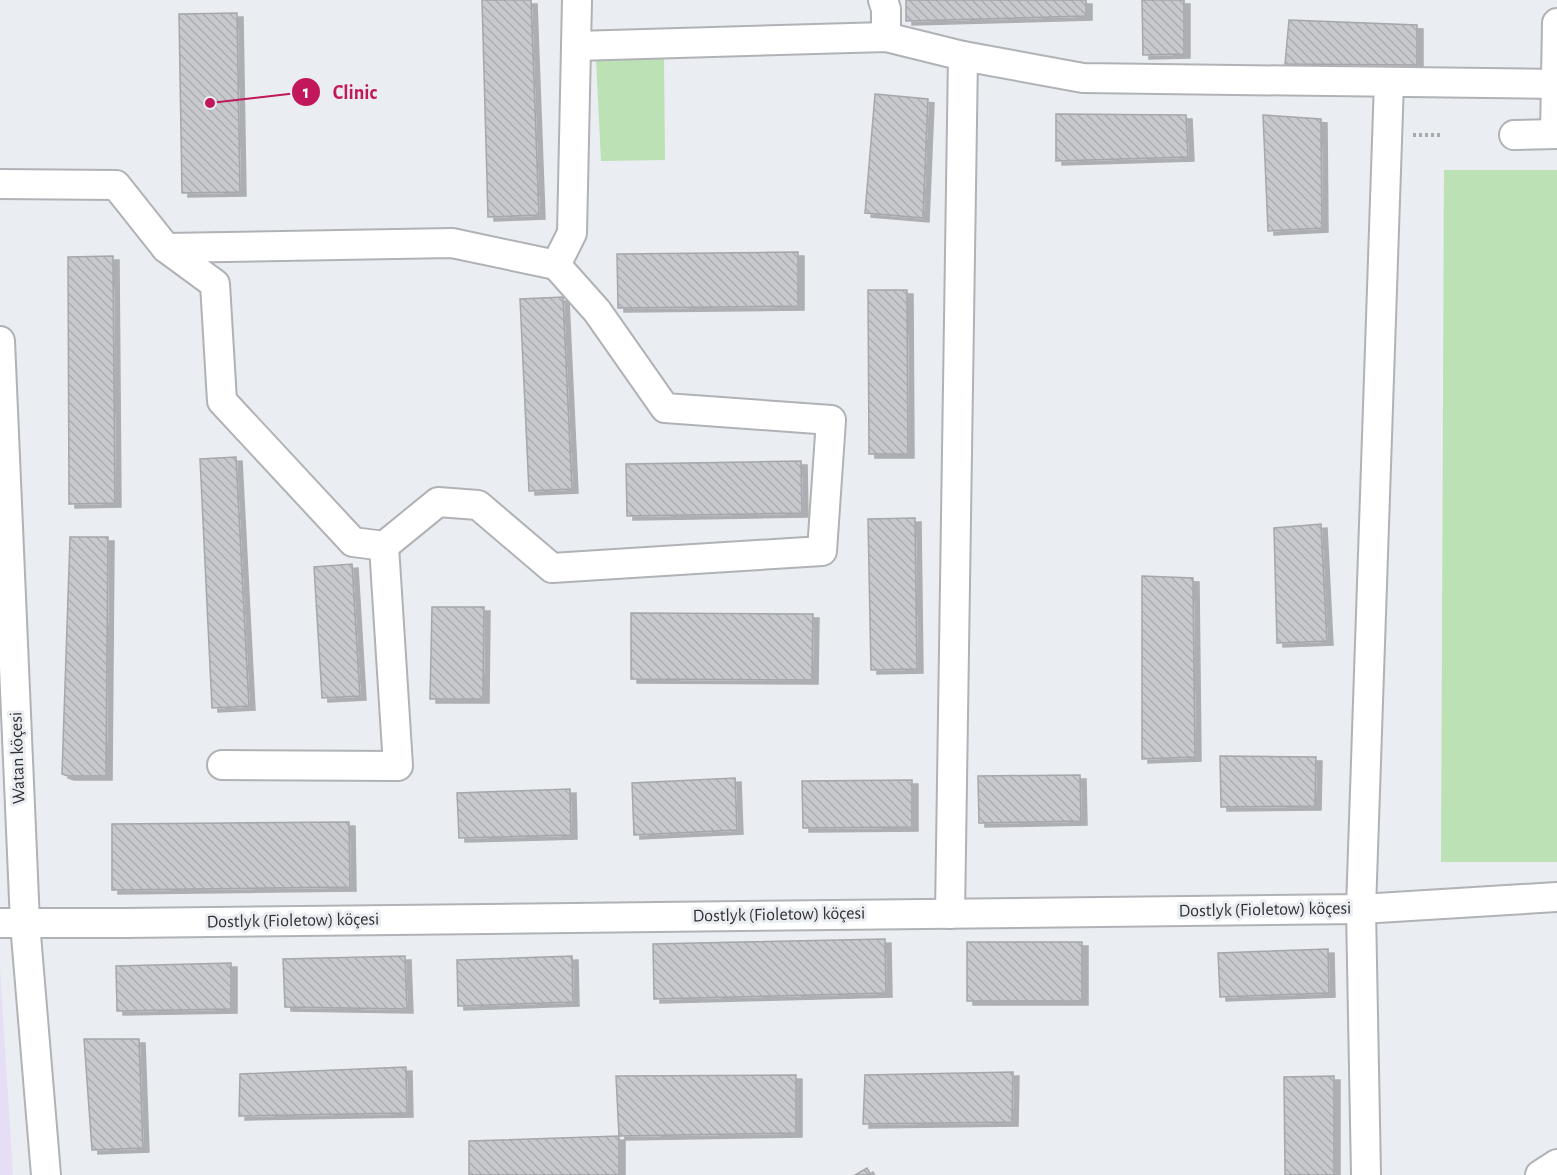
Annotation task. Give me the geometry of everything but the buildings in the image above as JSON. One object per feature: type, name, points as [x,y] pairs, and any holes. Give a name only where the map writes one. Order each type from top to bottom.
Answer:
[{"type":"street","points":[[556,265],[572,233],[577,0]]},
{"type":"street","points":[[883,0],[886,9],[886,37]]},
{"type":"street","points":[[1514,135],[1556,134],[1557,23]]},
{"type":"street","points":[[576,46],[886,37],[963,56],[1083,78],[1556,84]]},
{"type":"street","points":[[950,914],[963,56]]},
{"type":"street","points":[[1366,1175],[1361,909],[1389,82]]},
{"type":"street","points":[[0,184],[116,185],[166,248],[215,284],[222,401],[353,542],[384,546],[438,502],[478,505],[552,568],[822,551],[831,420],[665,408],[597,311],[556,265],[452,243],[166,248]]},
{"type":"street","name":"Watan köçesi","points":[[0,341],[13,922],[46,1175]]},
{"type":"street","points":[[222,765],[398,766],[384,546]]},
{"type":"street","name":"Dostlyk (Fioletow) köçesi","points":[[13,922],[1361,909],[1557,897]]},
{"type":"street","points":[[1540,1175],[1557,1164]]},
{"type":"shaded area","points":[[0,968],[13,1175],[0,1175]]},
{"type":"green space","points":[[596,58],[664,58],[665,160],[601,161]]},
{"type":"green space","points":[[1444,170],[1557,170],[1557,862],[1441,862]]},
{"type":"place","name":"Clinic","points":[[210,103]]}]
